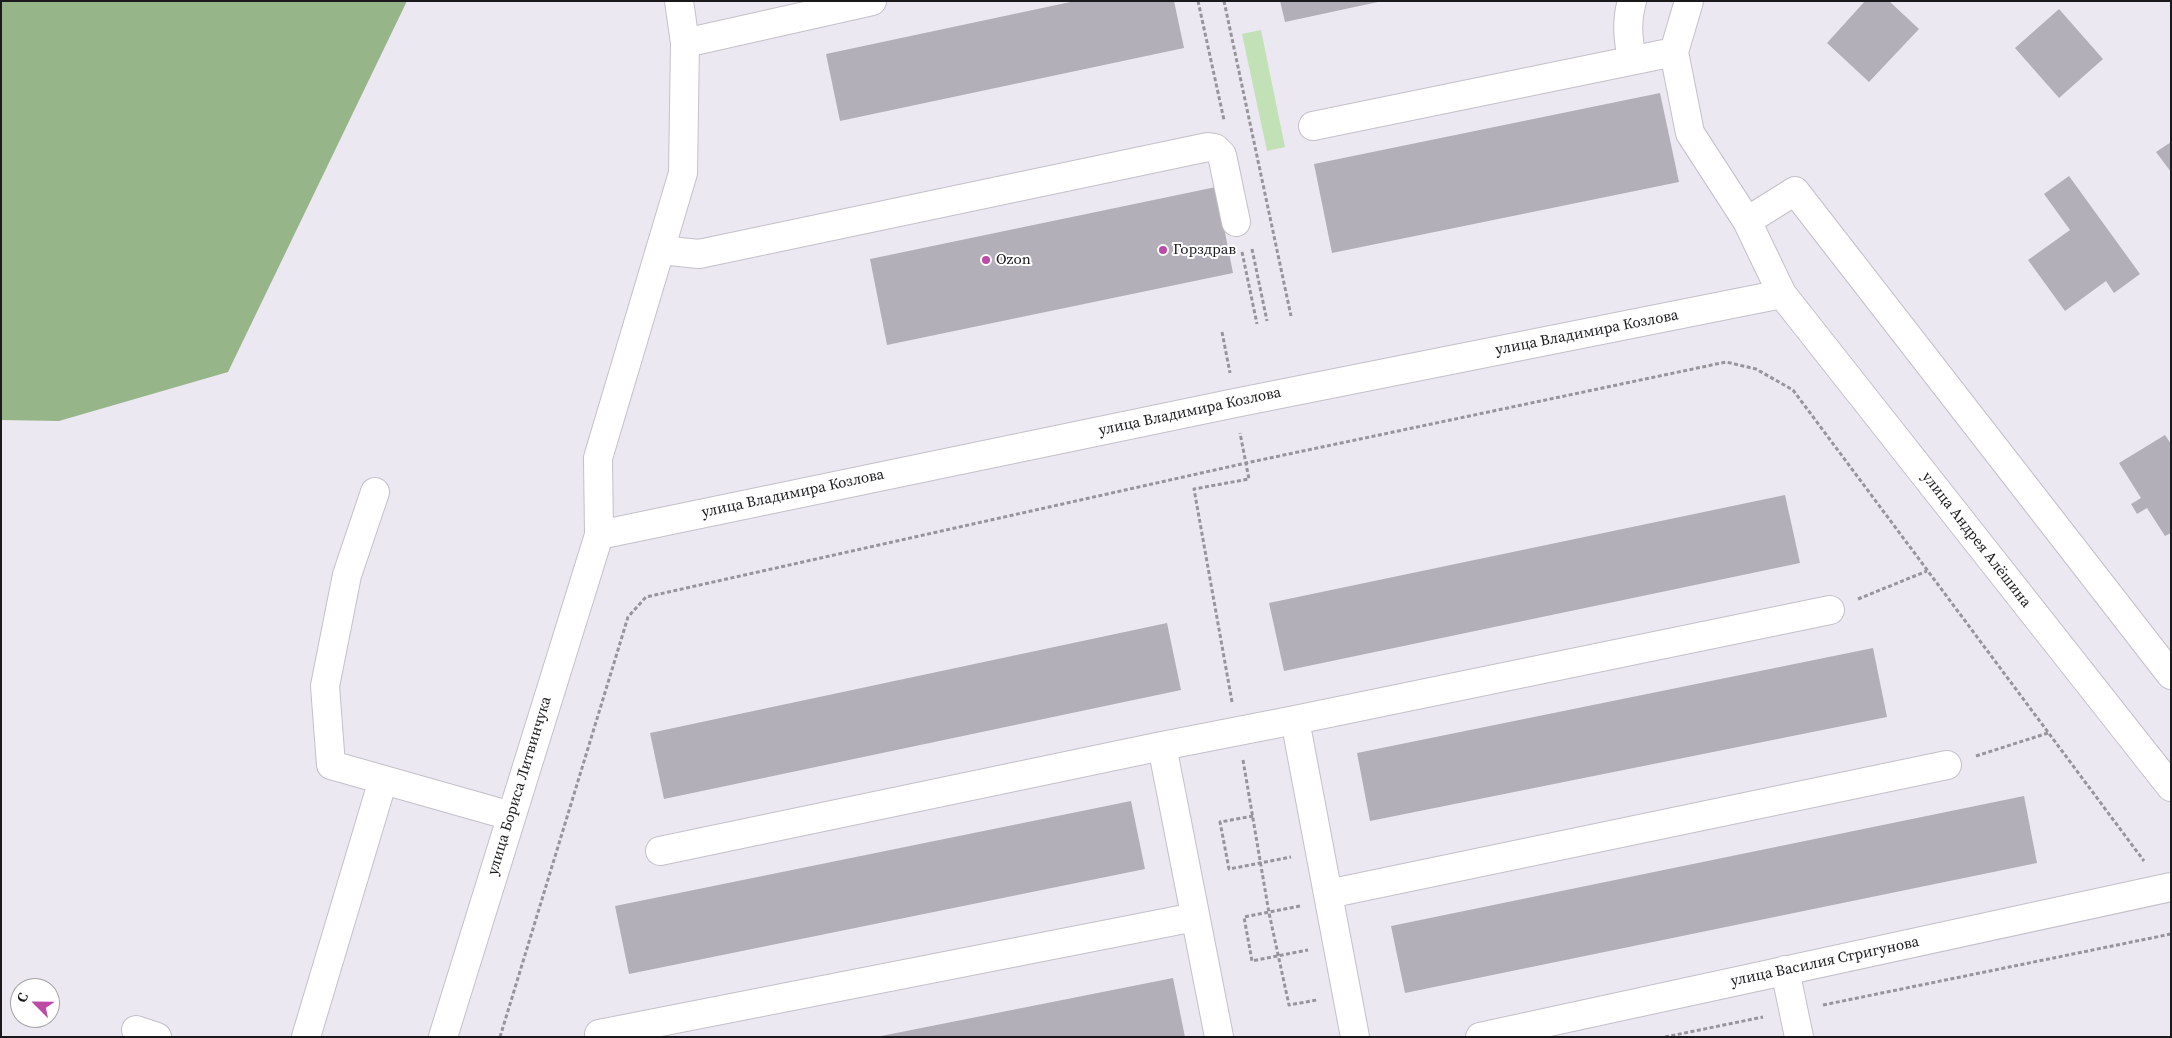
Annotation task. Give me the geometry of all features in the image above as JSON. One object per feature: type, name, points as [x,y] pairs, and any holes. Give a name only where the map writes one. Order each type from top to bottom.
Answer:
[{"type":"street","name":"улица Бориса Литвинчука","points":[[443,1037],[599,535],[598,458],[683,173],[685,44],[679,1]]},
{"type":"street","points":[[685,44],[872,1]]},
{"type":"street","points":[[1632,1],[1628,16],[1627,34],[1632,60]]},
{"type":"street","points":[[1313,126],[1674,52],[1689,1]]},
{"type":"street","name":"улица Андрея Алёшина","points":[[1674,52],[1690,132],[1747,221],[1782,294],[2171,787]]},
{"type":"street","points":[[660,250],[699,254],[1208,147],[1215,148],[1222,155],[1236,222]]},
{"type":"street","points":[[1747,221],[1795,191],[2171,675]]},
{"type":"street","name":"улица Владимира Козлова","points":[[599,535],[1235,403],[1782,294]]},
{"type":"street","points":[[375,492],[347,575],[324,686],[331,765],[511,816]]},
{"type":"street","points":[[660,851],[1162,746],[1830,610]]},
{"type":"street","points":[[1295,720],[1316,900],[1355,1037]]},
{"type":"street","points":[[1162,746],[1219,1037]]},
{"type":"street","points":[[1316,900],[1947,766]]},
{"type":"street","points":[[306,1037],[384,780]]},
{"type":"street","name":"улица Василия Стригунова","points":[[1480,1037],[1518,1033],[1785,970],[2168,888]]},
{"type":"street","points":[[599,1034],[1195,917]]},
{"type":"street","points":[[1785,970],[1799,1037]]},
{"type":"path","points":[[1224,1],[1291,316]]},
{"type":"path","points":[[1236,222],[1257,324]]},
{"type":"path","points":[[1222,332],[1249,479],[1194,489],[1269,913],[1289,1005],[1320,999]]},
{"type":"path","points":[[500,1037],[628,617],[646,597],[1246,463],[1726,362],[1756,369],[1793,390],[2048,733],[2168,888]]},
{"type":"path","points":[[1830,610],[1927,571]]},
{"type":"path","points":[[1947,766],[2048,733]]},
{"type":"path","points":[[1253,816],[1220,822],[1229,869],[1295,856]]},
{"type":"path","points":[[1312,958],[1311,949],[1252,961],[1244,917],[1269,913],[1316,900]]},
{"type":"path","points":[[1665,1037],[2171,934]]},
{"type":"green space","points":[[1,1],[407,1],[228,372],[59,421],[1,420]]},
{"type":"green space","points":[[1261,30],[1285,147],[1267,151],[1242,34]]},
{"type":"building","points":[[1075,1],[1174,1],[1184,48],[840,121],[826,54]]},
{"type":"building","points":[[1280,1],[1378,1],[1378,2],[1285,22]]},
{"type":"building","points":[[1865,1],[1889,1],[1919,29],[1869,82],[1827,43]]},
{"type":"building","points":[[2059,9],[2103,59],[2059,98],[2015,48]]},
{"type":"building","points":[[1660,93],[1679,182],[1332,253],[1314,164]]},
{"type":"building","points":[[2171,142],[2171,172],[2156,152]]},
{"type":"building","points":[[2069,176],[2140,274],[2114,293],[2106,281],[2065,311],[2028,260],[2070,230],[2044,194]]},
{"type":"building","points":[[1216,187],[1233,273],[887,345],[870,259]]},
{"type":"building","points":[[2165,435],[2171,444],[2171,533],[2165,536],[2147,508],[2137,514],[2131,504],[2141,498],[2119,463]]},
{"type":"building","points":[[1785,495],[1800,563],[1284,671],[1269,603]]},
{"type":"building","points":[[1167,623],[1181,690],[664,799],[650,733]]},
{"type":"building","points":[[1873,648],[1887,717],[1370,821],[1357,753]]},
{"type":"building","points":[[2024,796],[2037,863],[1405,993],[1391,926]]},
{"type":"building","points":[[1131,801],[1145,869],[629,974],[615,906]]},
{"type":"building","points":[[1173,978],[1185,1037],[881,1037],[881,1036]]},
{"type":"place","name":"Горздрав","points":[[1163,250]]},
{"type":"place","name":"Ozon","points":[[986,260]]}]
